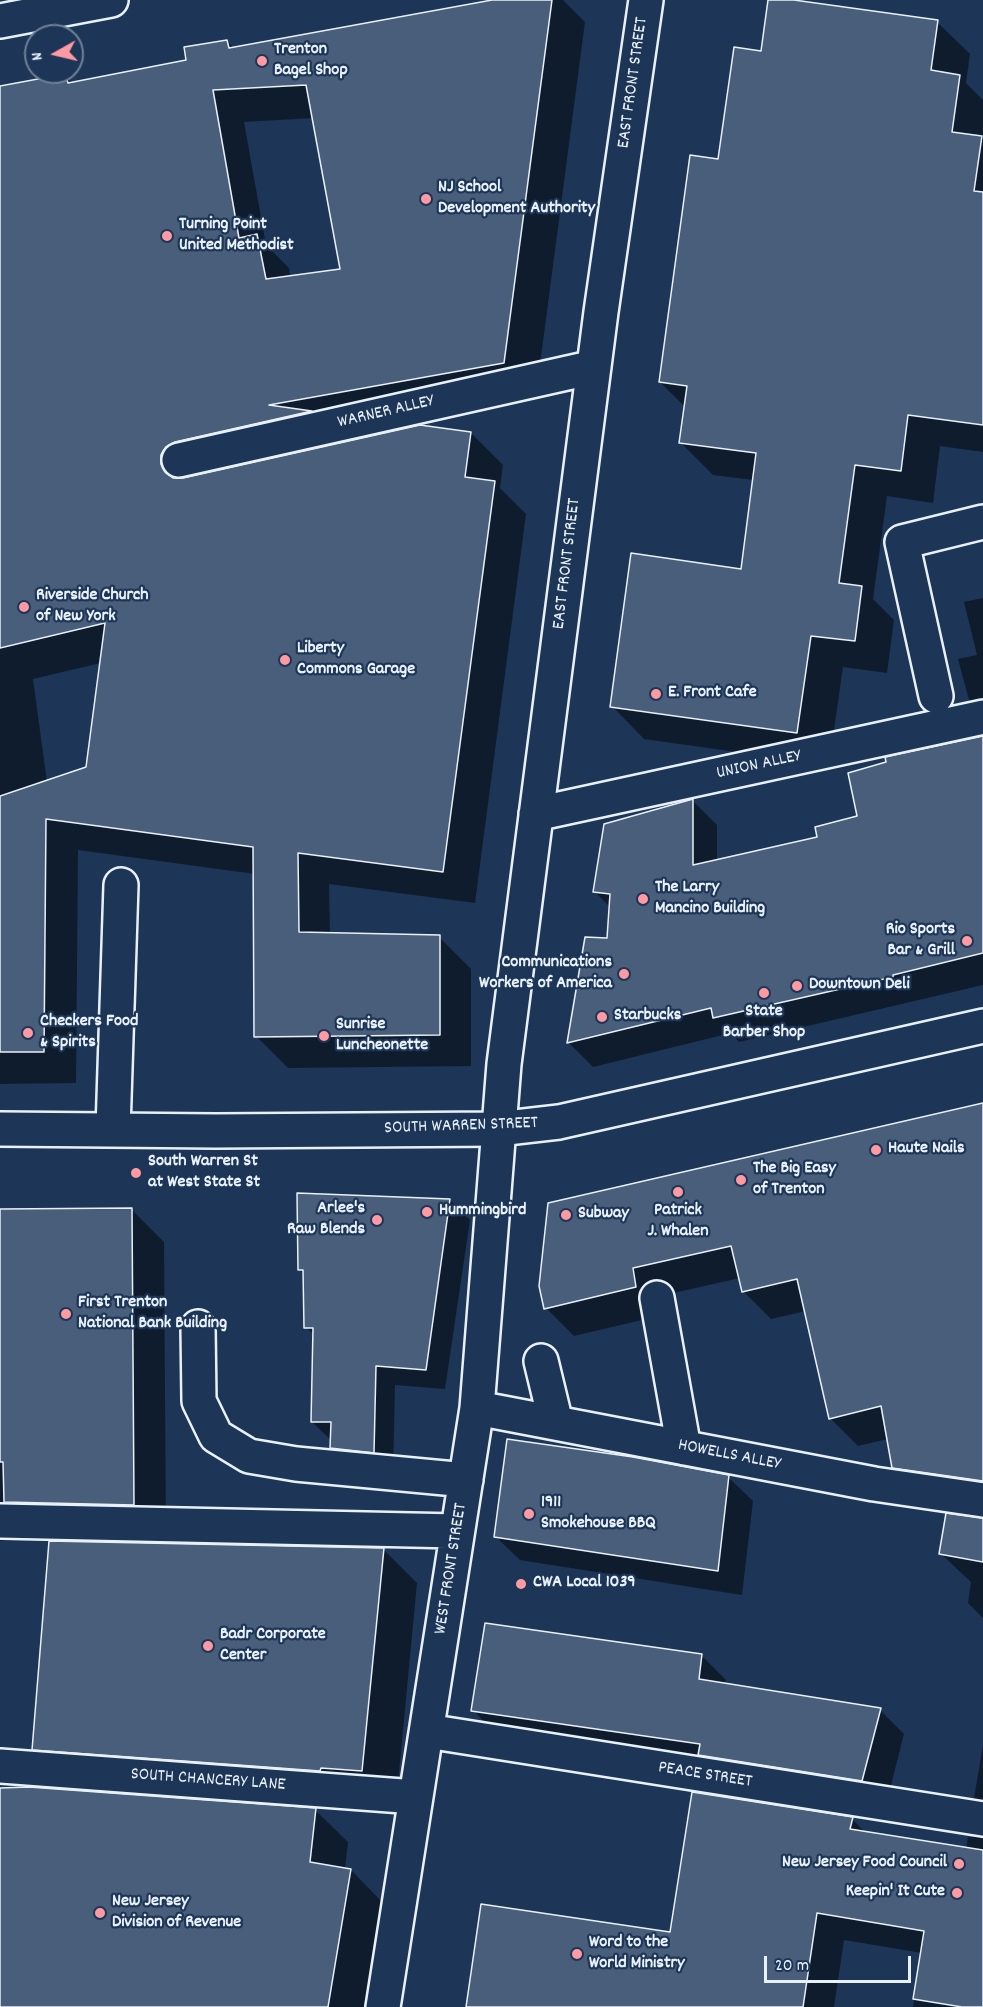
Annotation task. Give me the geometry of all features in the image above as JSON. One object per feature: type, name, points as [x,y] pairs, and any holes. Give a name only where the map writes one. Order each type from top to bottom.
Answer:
[{"type":"street","points":[[0,21],[111,0]]},
{"type":"street","name":"EAST FRONT STREET","points":[[498,1129],[594,367],[646,0]]},
{"type":"street","name":"WARNER ALLEY","points":[[179,460],[594,367]]},
{"type":"street","points":[[936,696],[902,542],[983,522]]},
{"type":"street","name":"UNION ALLEY","points":[[536,814],[983,717]]},
{"type":"street","points":[[113,1129],[122,885]]},
{"type":"street","name":"SOUTH WARREN STREET","points":[[0,1129],[498,1129],[571,1119],[983,1026]]},
{"type":"street","name":"WEST FRONT STREET","points":[[383,2007],[477,1408],[498,1129]]},
{"type":"street","points":[[657,1298],[684,1448]]},
{"type":"street","points":[[198,1327],[199,1401],[216,1436],[249,1456],[296,1464],[466,1480]]},
{"type":"street","points":[[541,1361],[556,1423]]},
{"type":"street","name":"HOWELLS ALLEY","points":[[477,1408],[874,1484],[983,1500]]},
{"type":"street","points":[[0,1521],[458,1531]]},
{"type":"street","name":"PEACE STREET","points":[[427,1731],[983,1819]]},
{"type":"street","name":"SOUTH CHANCERY LANE","points":[[0,1766],[416,1797]]},
{"type":"building","points":[[492,0],[552,0],[504,363],[269,405],[312,411],[175,442],[166,447],[161,455],[161,464],[165,472],[173,478],[183,478],[420,425],[471,432],[465,477],[495,481],[443,872],[298,853],[299,932],[440,935],[440,1035],[254,1037],[253,847],[46,819],[44,1052],[0,1052],[0,796],[86,767],[105,623],[0,648],[0,86],[24,82],[24,84],[84,84],[84,80],[186,60],[184,47],[227,40],[229,48]],"holes":[[[306,85],[340,269],[266,279],[257,234],[239,238],[213,90]]]},
{"type":"building","points":[[768,0],[794,0],[938,20],[931,70],[960,75],[952,132],[982,136],[974,191],[983,192],[983,425],[908,415],[901,471],[855,465],[839,583],[862,586],[855,641],[811,636],[797,733],[610,707],[631,553],[741,569],[756,453],[679,443],[687,386],[659,382],[690,155],[718,159],[734,47],[761,51]]},
{"type":"building","points":[[983,736],[983,953],[893,975],[893,977],[713,1018],[711,1008],[567,1043],[585,937],[607,938],[610,894],[593,892],[604,824],[693,799],[693,865],[817,837],[815,827],[857,816],[848,773],[886,762],[885,757]]},
{"type":"building","points":[[983,1103],[983,1481],[892,1468],[881,1406],[829,1419],[797,1279],[742,1292],[731,1246],[633,1268],[636,1287],[544,1309],[539,1286],[548,1203]]},
{"type":"building","points":[[297,1193],[450,1199],[426,1370],[376,1366],[374,1453],[330,1448],[331,1422],[311,1422],[313,1328],[304,1328],[303,1270],[298,1270]]},
{"type":"building","name":"First Trenton National Bank Building","points":[[132,1208],[134,1505],[4,1502],[3,1462],[0,1462],[0,1209]]},
{"type":"building","points":[[507,1439],[633,1457],[729,1475],[718,1571],[494,1537]]},
{"type":"building","points":[[946,1513],[983,1518],[983,1562],[939,1554]]},
{"type":"building","name":"Badr Corporate Center","points":[[49,1541],[384,1548],[362,1771],[321,1768],[320,1771],[32,1750]]},
{"type":"building","points":[[485,1623],[702,1654],[699,1679],[881,1708],[862,1781],[698,1755],[700,1744],[471,1711]]},
{"type":"building","points":[[29,1787],[316,1808],[310,1862],[351,1869],[328,2007],[0,2007],[0,1788]]},
{"type":"building","points":[[692,1792],[853,1817],[850,1829],[983,1850],[983,2007],[962,2007],[913,1999],[924,1931],[817,1913],[803,2007],[466,2007],[481,1904],[670,1932]]},
{"type":"place","name":"Trenton Bagel Shop","points":[[262,61]]},
{"type":"place","name":"NJ School Development Authority","points":[[426,199]]},
{"type":"place","name":"Turning Point United Methodist","points":[[167,236]]},
{"type":"place","name":"Riverside Church of New York","points":[[24,607]]},
{"type":"place","name":"Liberty Commons Garage","points":[[285,660]]},
{"type":"place","name":"E. Front Cafe","points":[[656,694]]},
{"type":"place","name":"The Larry Mancino Building","points":[[643,899]]},
{"type":"place","name":"Rio Sports Bar & Grill","points":[[967,941]]},
{"type":"place","name":"Communications Workers of America","points":[[624,974]]},
{"type":"place","name":"Downtown Deli","points":[[797,986]]},
{"type":"place","name":"State Barber Shop","points":[[764,993]]},
{"type":"place","name":"Starbucks","points":[[602,1017]]},
{"type":"place","name":"Checkers Food & Spirits","points":[[28,1033]]},
{"type":"place","name":"Sunrise Luncheonette","points":[[324,1036]]},
{"type":"place","name":"Haute Nails","points":[[876,1150]]},
{"type":"place","name":"South Warren St at West State St","points":[[136,1173]]},
{"type":"place","name":"The Big Easy of Trenton","points":[[741,1180]]},
{"type":"place","name":"Patrick J. Whalen","points":[[678,1192]]},
{"type":"place","name":"Hummingbird","points":[[427,1212]]},
{"type":"place","name":"Subway","points":[[566,1215]]},
{"type":"place","name":"Arlee's Raw Blends","points":[[377,1220]]},
{"type":"place","name":"First Trenton National Bank Building","points":[[66,1314]]},
{"type":"place","name":"1911 Smokehouse BBQ","points":[[529,1514]]},
{"type":"place","name":"CWA Local 1039","points":[[521,1584]]},
{"type":"place","name":"Badr Corporate Center","points":[[208,1646]]},
{"type":"place","name":"New Jersey Food Council","points":[[959,1864]]},
{"type":"place","name":"Keepin' It Cute","points":[[957,1893]]},
{"type":"place","name":"New Jersey Division of Revenue","points":[[100,1913]]},
{"type":"place","name":"Word to the World Ministry","points":[[577,1954]]}]
